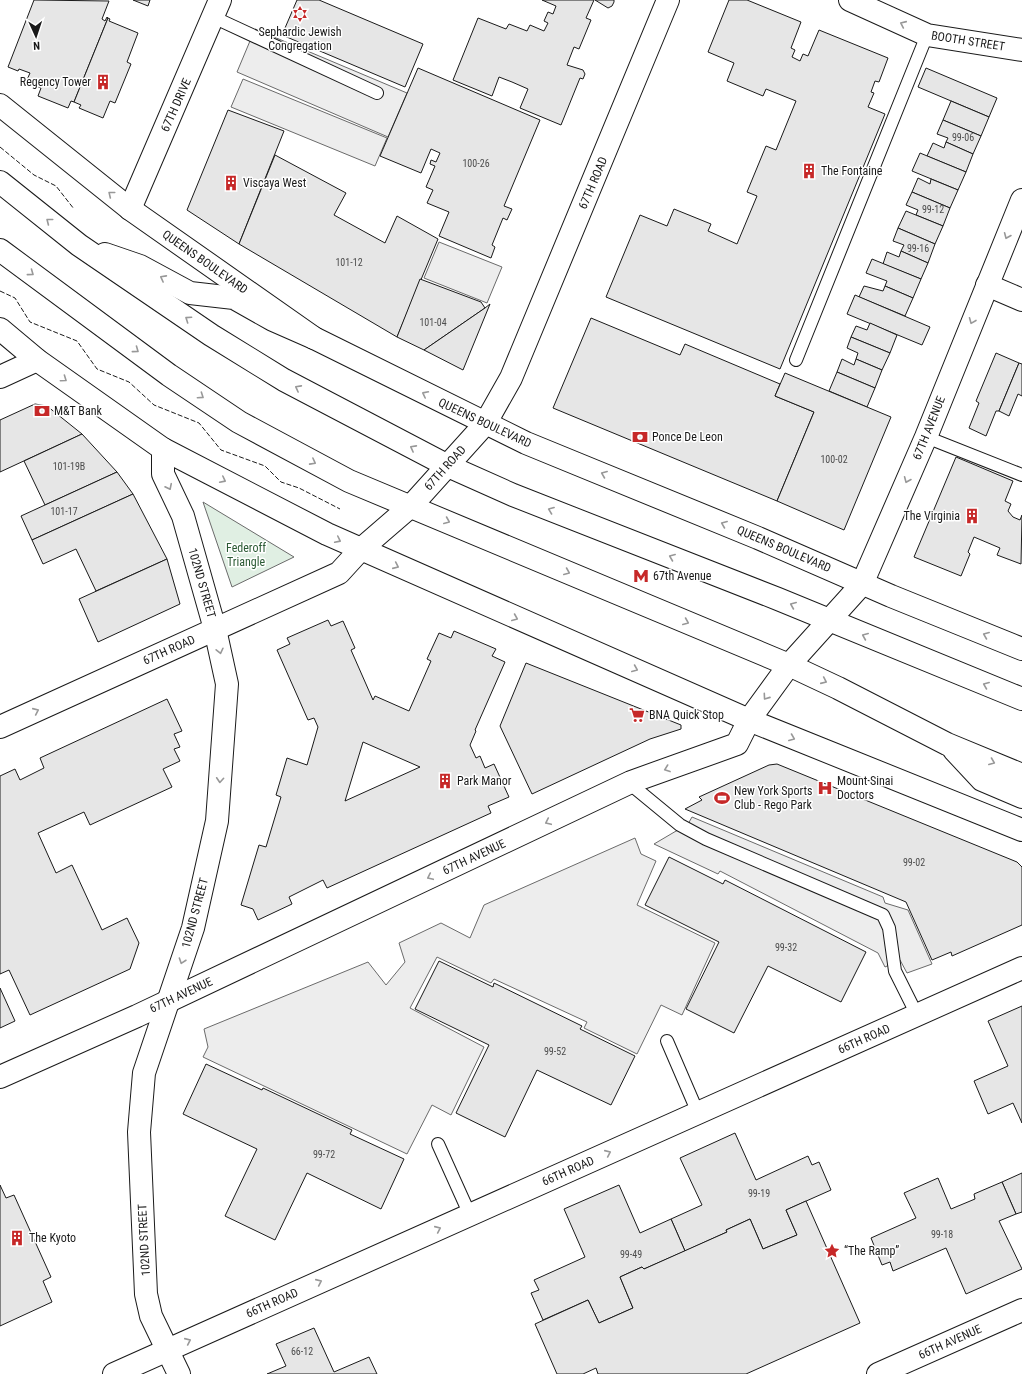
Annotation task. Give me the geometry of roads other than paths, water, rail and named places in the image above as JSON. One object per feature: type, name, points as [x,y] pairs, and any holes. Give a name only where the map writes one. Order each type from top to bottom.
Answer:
[{"type":"street","name":"67TH ROAD","points":[[0,727],[339,573],[360,550],[411,506],[448,466],[485,424],[511,378],[668,0]]},
{"type":"street","name":"BOOTH STREET","points":[[850,0],[926,35],[1022,50]]},
{"type":"street","name":"67TH DRIVE","points":[[130,209],[217,8]]},
{"type":"street","name":"QUEENS BOULEVARD","points":[[0,105],[130,209],[314,338],[526,443],[758,538],[862,584],[1022,649]]},
{"type":"street","points":[[0,182],[80,245],[211,335],[284,380],[448,466],[513,495],[1022,699]]},
{"type":"street","name":"67TH AVENUE","points":[[0,1077],[169,1000],[629,783],[737,744],[750,720],[789,665],[862,584],[926,437],[1022,200]]},
{"type":"street","points":[[80,245],[140,266],[190,293],[234,298],[273,320],[314,338]]},
{"type":"street","points":[[0,250],[169,374],[239,422],[349,481],[789,665],[838,688],[947,744],[1022,774]]},
{"type":"street","points":[[987,285],[1022,300]]},
{"type":"street","points":[[0,329],[37,360],[163,449],[360,550],[750,720],[1022,830]]},
{"type":"street","points":[[0,377],[37,360]]},
{"type":"street","name":"102ND STREET","points":[[163,449],[163,474],[183,516],[215,629],[227,684],[217,821],[193,928],[144,1073],[139,1132],[146,1294],[151,1316],[179,1374]]},
{"type":"street","points":[[947,744],[982,780],[1022,797]]},
{"type":"street","name":"66TH ROAD","points":[[114,1374],[1022,968]]},
{"type":"street","name":"66TH AVENUE","points":[[878,1374],[1022,1310]]},
{"type":"lane","points":[[217,8],[377,93]]},
{"type":"lane","points":[[796,360],[926,35]]},
{"type":"lane","points":[[926,437],[1022,475]]},
{"type":"lane","points":[[629,783],[680,825],[706,839],[883,915],[889,928],[895,971],[916,1015]]},
{"type":"lane","points":[[667,1041],[698,1113]]},
{"type":"lane","points":[[438,1144],[470,1215]]},
{"type":"place","name":"Sephardic Jewish Congregation","points":[[300,14]]},
{"type":"place","name":"Regency Tower","points":[[103,82]]},
{"type":"place","name":"The Fontaine","points":[[809,171]]},
{"type":"place","name":"Viscaya West","points":[[231,183]]},
{"type":"place","name":"M&T Bank","points":[[42,411]]},
{"type":"place","name":"Ponce De Leon","points":[[640,437]]},
{"type":"place","name":"The Virginia","points":[[972,516]]},
{"type":"place","name":"67th Avenue","points":[[641,576]]},
{"type":"place","name":"BNA Quick Stop","points":[[637,715]]},
{"type":"place","name":"Park Manor","points":[[445,781]]},
{"type":"place","name":"Mount Sinai Doctors","points":[[825,788]]},
{"type":"place","name":"New York Sports Club - Rego Park","points":[[722,798]]},
{"type":"place","name":"The Kyoto","points":[[17,1238]]},
{"type":"place","name":"“The Ramp”","points":[[832,1251]]},
{"type":"park label","name":"Federoff Triangle","points":[[246,555]]}]
